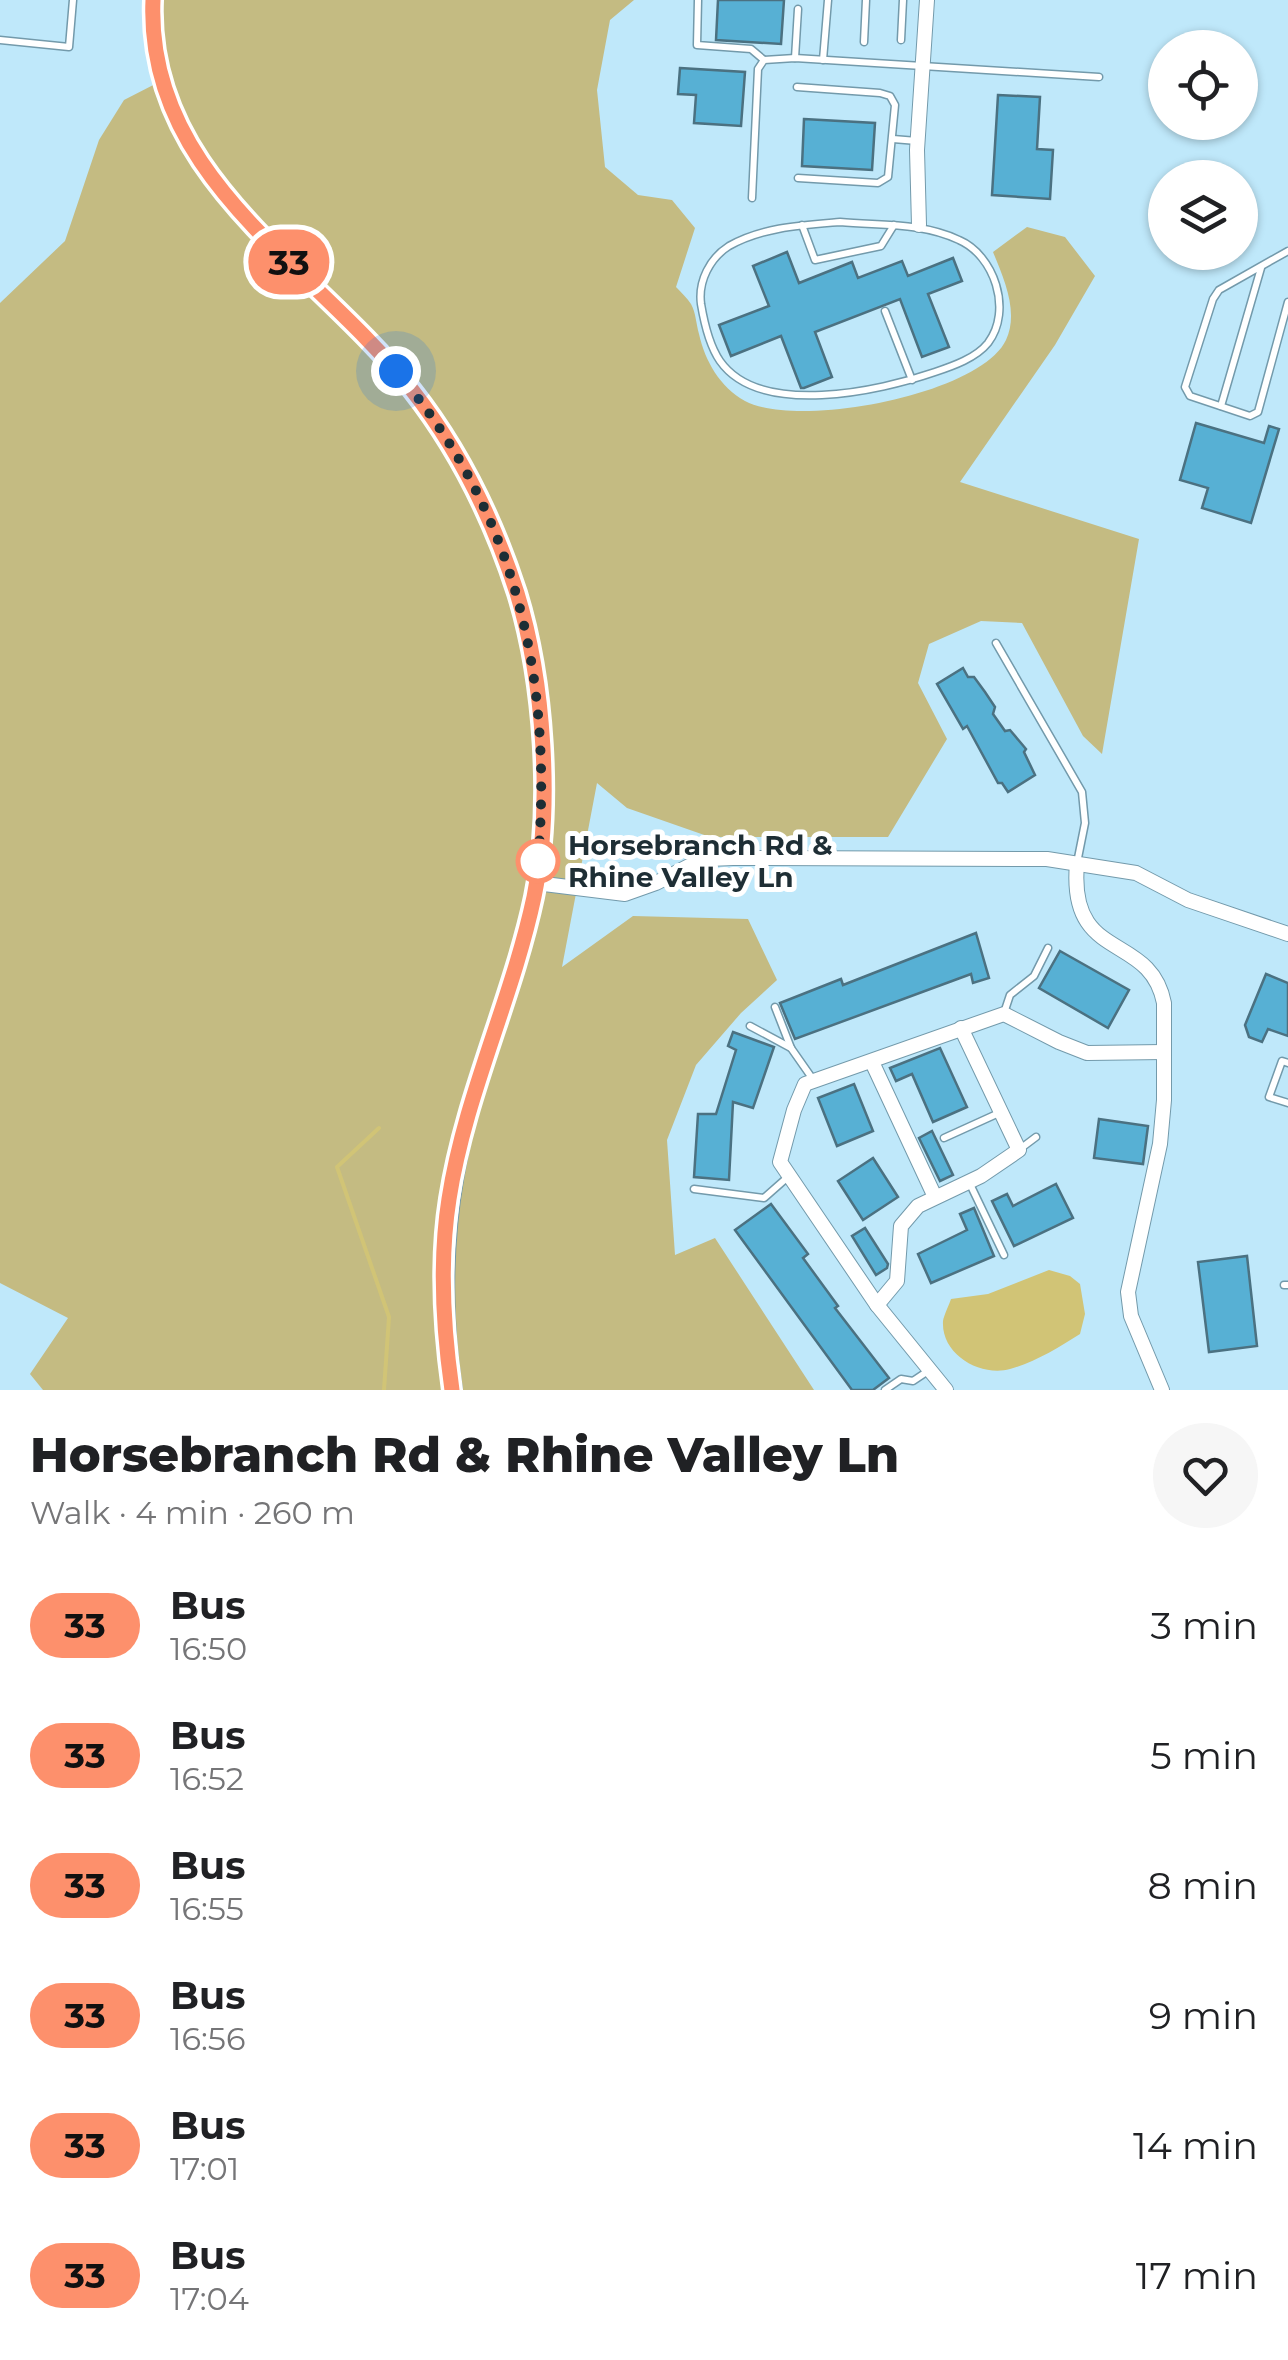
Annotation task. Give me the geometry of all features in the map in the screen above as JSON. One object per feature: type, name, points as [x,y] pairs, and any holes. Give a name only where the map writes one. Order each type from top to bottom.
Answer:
[{"type":"street","points":[[153,0],[163,80],[174,114],[200,161],[229,202],[412,389],[448,440],[491,522],[518,597],[539,709],[544,797],[536,883],[519,954],[476,1084],[448,1202],[443,1297],[452,1390]]},
{"type":"street","points":[[919,225],[918,141],[927,0]]},
{"type":"street","points":[[536,883],[625,894],[709,859],[1047,859],[1136,873],[1188,900],[1288,934]]},
{"type":"street","points":[[1077,864],[1076,895],[1087,924],[1105,942],[1147,968],[1162,992],[1160,1144],[1128,1292],[1131,1316],[1162,1390]]},
{"type":"street","points":[[946,1390],[877,1305],[780,1162],[805,1084],[1004,1014],[1087,1052],[1164,1052]]},
{"type":"street","points":[[877,1305],[897,1281],[900,1226],[918,1206],[1019,1150],[960,1028]]},
{"type":"street","points":[[872,1062],[935,1197]]},
{"type":"lane","points":[[0,40],[69,47],[73,0]]},
{"type":"lane","points":[[698,0],[697,45],[751,49],[764,60],[795,58],[1099,77]]},
{"type":"lane","points":[[824,60],[828,0]]},
{"type":"lane","points":[[864,42],[866,0]]},
{"type":"lane","points":[[901,40],[903,0]]},
{"type":"lane","points":[[795,58],[798,9]]},
{"type":"lane","points":[[752,198],[758,69],[764,60]]},
{"type":"lane","points":[[797,88],[890,96],[895,105],[888,176],[878,183],[798,178]]},
{"type":"lane","points":[[893,139],[918,141]]},
{"type":"lane","points":[[840,222],[919,225],[958,239],[985,259],[994,277],[998,316],[995,332],[975,355],[912,380],[813,396],[782,394],[742,380],[718,360],[700,298],[710,263],[730,245],[802,226],[840,222]]},
{"type":"lane","points":[[802,226],[815,260],[881,246],[894,225]]},
{"type":"lane","points":[[1288,252],[1219,290],[1185,387],[1190,396],[1250,416],[1258,412],[1288,302]]},
{"type":"lane","points":[[1221,406],[1261,266]]},
{"type":"lane","points":[[885,311],[912,380]]},
{"type":"lane","points":[[996,643],[1082,792],[1085,823],[1077,864]]},
{"type":"lane","points":[[1004,1014],[1010,995],[1034,976],[1048,948]]},
{"type":"lane","points":[[775,1007],[791,1048],[816,1082]]},
{"type":"lane","points":[[750,1026],[791,1048]]},
{"type":"lane","points":[[1288,1064],[1282,1061],[1269,1096],[1288,1103]]},
{"type":"lane","points":[[944,1138],[1000,1112]]},
{"type":"lane","points":[[1019,1150],[1036,1138]]},
{"type":"lane","points":[[694,1189],[764,1198],[790,1176]]},
{"type":"lane","points":[[969,1181],[1004,1255]]},
{"type":"lane","points":[[885,1390],[902,1378],[912,1386],[928,1371]]},
{"type":"shaded area","points":[[153,0],[634,0],[610,20],[597,90],[605,167],[638,195],[672,200],[695,228],[676,287],[691,304],[705,354],[721,381],[745,401],[770,409],[844,409],[885,402],[962,377],[989,360],[1006,340],[1011,318],[1009,296],[993,252],[1027,227],[1065,237],[1095,276],[1055,345],[960,482],[1139,539],[1102,754],[1083,736],[1022,623],[981,621],[929,644],[918,683],[947,739],[888,837],[710,837],[627,808],[597,783],[562,967],[633,916],[748,919],[777,980],[741,1013],[696,1065],[667,1140],[675,1255],[715,1238],[814,1390],[43,1390],[30,1374],[68,1318],[0,1283],[0,303],[65,241],[99,140],[124,100],[163,80]]},
{"type":"shaded area","points":[[1049,1270],[1070,1276],[1080,1284],[1085,1314],[1080,1334],[1037,1359],[999,1371],[976,1366],[956,1353],[944,1333],[943,1321],[951,1299],[988,1294]]},
{"type":"building","points":[[718,0],[784,0],[781,44],[716,40]]},
{"type":"building","points":[[680,68],[745,72],[741,126],[694,123],[696,95],[678,94]]},
{"type":"building","points":[[998,95],[1040,97],[1037,149],[1053,150],[1050,199],[992,195]]},
{"type":"building","points":[[804,119],[875,123],[872,170],[802,166]]},
{"type":"building","points":[[787,252],[799,283],[852,262],[858,278],[902,261],[908,276],[953,258],[962,281],[928,294],[949,347],[922,357],[900,299],[815,332],[832,377],[804,388],[781,336],[731,356],[719,325],[769,306],[753,266]]},
{"type":"building","points":[[1196,423],[1264,443],[1269,426],[1279,429],[1251,523],[1202,508],[1208,488],[1180,480]]},
{"type":"building","points":[[963,668],[995,707],[993,714],[1005,731],[1010,730],[1026,749],[1035,775],[1008,792],[998,783],[967,726],[963,729],[937,684]]},
{"type":"building","points":[[976,933],[989,978],[973,983],[971,974],[795,1039],[780,1003],[841,979],[843,985]]},
{"type":"building","points":[[1060,951],[1129,990],[1108,1028],[1039,988]]},
{"type":"building","points":[[1266,974],[1288,983],[1288,1036],[1268,1029],[1262,1042],[1249,1037],[1245,1025]]},
{"type":"building","points":[[733,1032],[774,1047],[753,1108],[733,1102],[729,1180],[694,1177],[698,1114],[716,1114],[736,1050],[728,1046]]},
{"type":"building","points":[[940,1048],[967,1107],[933,1122],[912,1074],[896,1081],[890,1068]]},
{"type":"building","points":[[854,1084],[873,1131],[837,1146],[818,1098]]},
{"type":"building","points":[[1099,1119],[1148,1126],[1143,1164],[1094,1158]]},
{"type":"building","points":[[932,1131],[953,1175],[940,1181],[919,1138]]},
{"type":"building","points":[[873,1158],[898,1197],[863,1220],[838,1181]]},
{"type":"building","points":[[1056,1184],[1073,1218],[1014,1246],[992,1201],[1007,1194],[1013,1206]]},
{"type":"building","points":[[771,1204],[808,1254],[803,1258],[838,1306],[835,1308],[889,1378],[873,1390],[852,1390],[735,1230]]},
{"type":"building","points":[[974,1208],[994,1256],[931,1283],[918,1254],[967,1230],[960,1214]]},
{"type":"building","points":[[865,1228],[888,1264],[876,1275],[852,1236]]},
{"type":"building","points":[[1247,1256],[1257,1346],[1209,1352],[1198,1262]]},
{"type":"waterway","points":[[379,1128],[337,1167],[389,1317],[384,1390]]},
{"type":"bus line","name":"33","points":[[153,0],[163,80],[190,146],[229,202],[380,353],[412,389],[448,440],[491,522],[518,597],[529,644],[544,782],[536,883],[519,954],[476,1084],[448,1202],[443,1297],[452,1390]]},
{"type":"place","name":"Horsebranch Rd & Rhine Valley Ln","points":[[538,861]]},
{"type":"route","points":[[396,371],[448,440],[472,482],[518,597],[541,729],[544,797],[538,861]]}]
